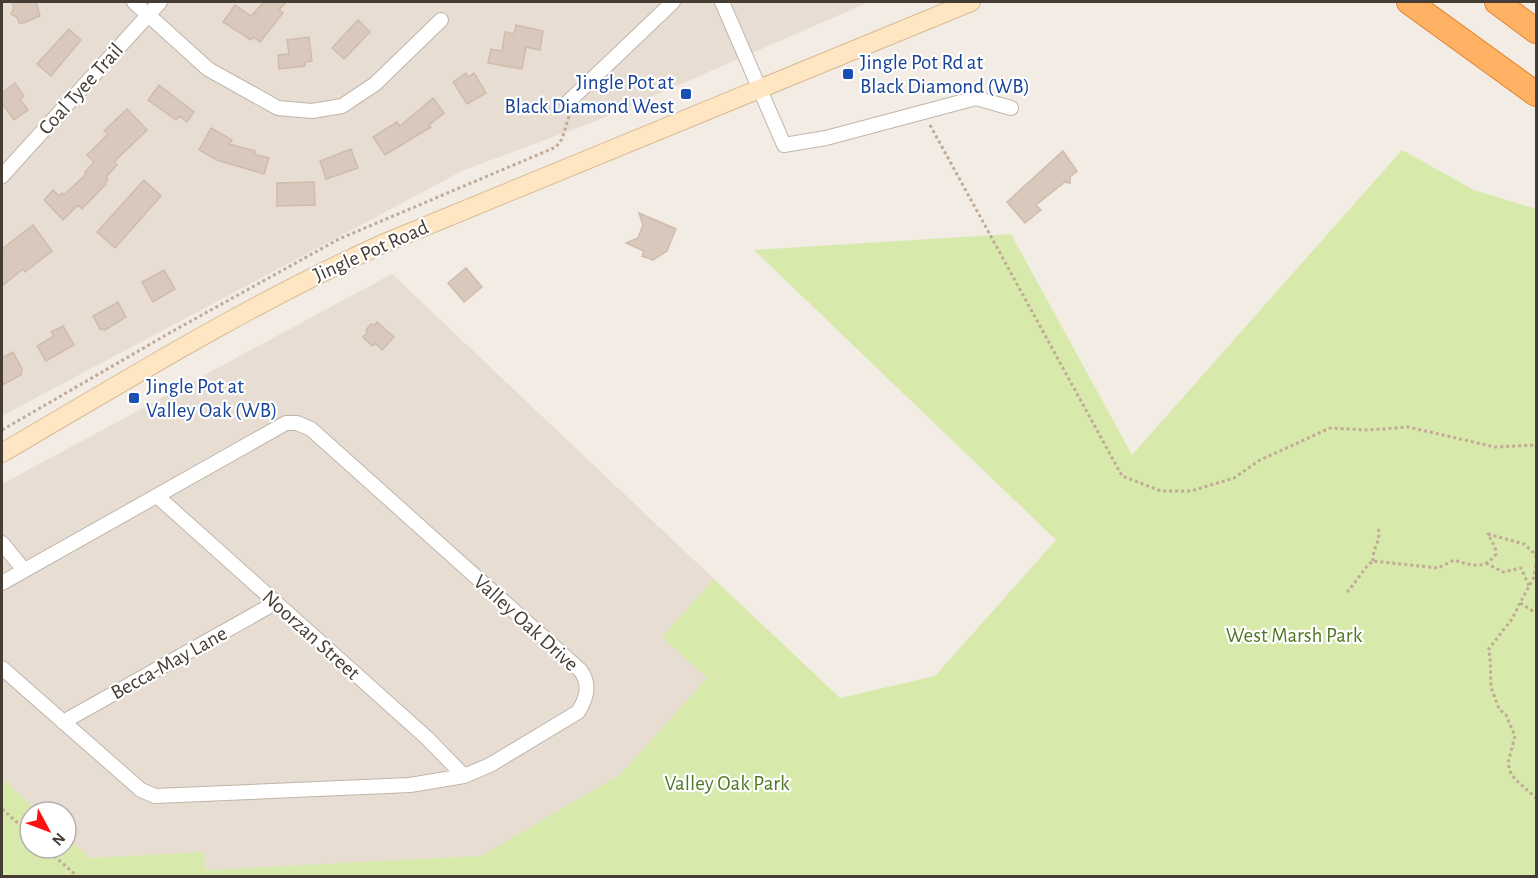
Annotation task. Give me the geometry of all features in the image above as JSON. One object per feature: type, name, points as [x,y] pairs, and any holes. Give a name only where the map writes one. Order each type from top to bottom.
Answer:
[{"type":"highway","points":[[1497,2],[1536,31]]},
{"type":"highway","points":[[1413,5],[1536,94]]},
{"type":"main road","name":"Jingle Pot Road","points":[[2,453],[172,354],[337,264],[971,2]]},
{"type":"street","points":[[134,2],[208,69],[278,108],[312,111],[342,106],[375,84],[441,20]]},
{"type":"street","name":"Coal Tyee Trail","points":[[2,176],[160,2]]},
{"type":"street","points":[[567,103],[673,2]]},
{"type":"street","points":[[722,2],[784,145],[826,138],[976,98],[1011,108]]},
{"type":"street","name":"Valley Oak Drive","points":[[2,583],[291,422],[304,426],[336,452],[583,675],[587,691],[585,702],[578,712],[490,765],[465,776],[410,785],[155,796],[141,790],[2,668]]},
{"type":"street","name":"Noorzan Street","points":[[157,496],[427,738],[465,776]]},
{"type":"street","points":[[2,543],[24,570]]},
{"type":"street","name":"Becca-May Lane","points":[[63,722],[276,603]]},
{"type":"path","points":[[923,113],[1122,476],[1161,490],[1191,491],[1234,478],[1260,460],[1330,428],[1368,430],[1408,427],[1495,447],[1536,445]]},
{"type":"path","points":[[1373,561],[1380,538],[1378,528]]},
{"type":"path","points":[[1347,592],[1361,576],[1366,565],[1373,561],[1438,568],[1454,560],[1472,566],[1486,563],[1496,554],[1488,534],[1524,544],[1536,555],[1536,559]]},
{"type":"path","points":[[1486,563],[1503,572],[1521,568],[1527,577],[1529,586]]},
{"type":"path","points":[[1536,565],[1534,578],[1512,619],[1488,650],[1491,687],[1499,709],[1506,715],[1515,735],[1509,752],[1508,763],[1511,774],[1536,798]]},
{"type":"path","points":[[1520,603],[1536,613]]},
{"type":"path","points":[[2,809],[18,823]]},
{"type":"path","points":[[59,860],[77,876]]},
{"type":"shaded area","points":[[2,2],[869,2],[596,121],[464,170],[2,416]]},
{"type":"shaded area","points":[[392,274],[714,579],[662,637],[708,678],[621,774],[485,856],[205,870],[204,852],[90,858],[78,847],[78,800],[26,800],[2,778],[2,484]]},
{"type":"green space","name":"West Marsh Park","points":[[1402,150],[1474,190],[1536,209],[1536,876],[2,876],[2,778],[26,800],[18,800],[18,860],[78,860],[78,847],[90,858],[204,852],[205,870],[481,856],[621,774],[707,678],[662,637],[714,579],[840,698],[935,676],[1056,540],[754,250],[1011,234],[1132,455]]},
{"type":"building","points":[[12,2],[36,2],[40,16],[19,23],[17,17],[11,14],[14,8]]},
{"type":"building","points":[[264,2],[286,2],[279,10],[283,13],[260,42],[254,37],[251,40],[223,22],[235,5],[251,16]]},
{"type":"building","points":[[358,20],[370,32],[344,59],[332,48]]},
{"type":"building","points":[[516,25],[543,31],[540,50],[526,47],[522,69],[488,63],[491,49],[502,51],[505,32],[514,34]]},
{"type":"building","points":[[69,29],[81,40],[51,76],[37,64]]},
{"type":"building","points":[[309,37],[312,61],[305,62],[305,66],[279,69],[278,55],[289,54],[287,40]]},
{"type":"building","points":[[466,73],[468,77],[474,73],[486,93],[467,104],[453,82]]},
{"type":"building","points":[[15,83],[24,96],[20,99],[28,110],[14,120],[2,103],[2,93]]},
{"type":"building","points":[[159,85],[194,112],[187,122],[179,116],[176,120],[148,100]]},
{"type":"building","points":[[433,98],[444,113],[429,125],[431,127],[385,155],[373,137],[397,122],[400,126]]},
{"type":"building","points":[[127,109],[147,130],[114,162],[117,165],[106,177],[108,179],[106,184],[82,209],[78,205],[63,220],[44,200],[53,190],[59,196],[62,193],[64,195],[85,175],[94,162],[87,155],[108,134],[104,131]]},
{"type":"building","points":[[211,128],[232,140],[229,144],[255,151],[254,154],[269,158],[264,174],[217,160],[199,150]]},
{"type":"building","points":[[351,149],[358,168],[326,179],[320,161]]},
{"type":"building","points":[[1063,151],[1077,171],[1070,177],[1070,183],[1065,182],[1036,205],[1041,210],[1025,223],[1007,202]]},
{"type":"building","points":[[144,180],[161,196],[115,248],[97,232]]},
{"type":"building","points":[[314,182],[315,205],[277,206],[277,183]]},
{"type":"building","points":[[639,213],[676,229],[667,251],[653,260],[642,256],[644,251],[626,243],[638,238],[643,225]]},
{"type":"building","points":[[33,225],[52,251],[25,272],[23,269],[2,286],[2,249]]},
{"type":"building","points":[[466,268],[482,287],[464,302],[448,283]]},
{"type":"building","points":[[164,270],[175,289],[153,302],[142,282]]},
{"type":"building","points":[[118,302],[126,317],[105,330],[100,329],[93,316]]},
{"type":"building","points":[[377,322],[394,337],[382,350],[375,343],[372,346],[363,337],[371,324],[375,325]]},
{"type":"building","points":[[63,326],[74,345],[46,361],[37,346],[54,336],[51,332]]},
{"type":"building","points":[[13,352],[22,369],[21,375],[2,385],[2,358]]},
{"type":"place","name":"Jingle Pot Rd at Black Diamond (WB)","points":[[848,74]]},
{"type":"place","name":"Jingle Pot at Black Diamond West","points":[[686,94]]},
{"type":"place","name":"Jingle Pot at Valley Oak (WB)","points":[[134,398]]},
{"type":"park label","name":"Valley Oak Park","points":[[727,783]]}]
